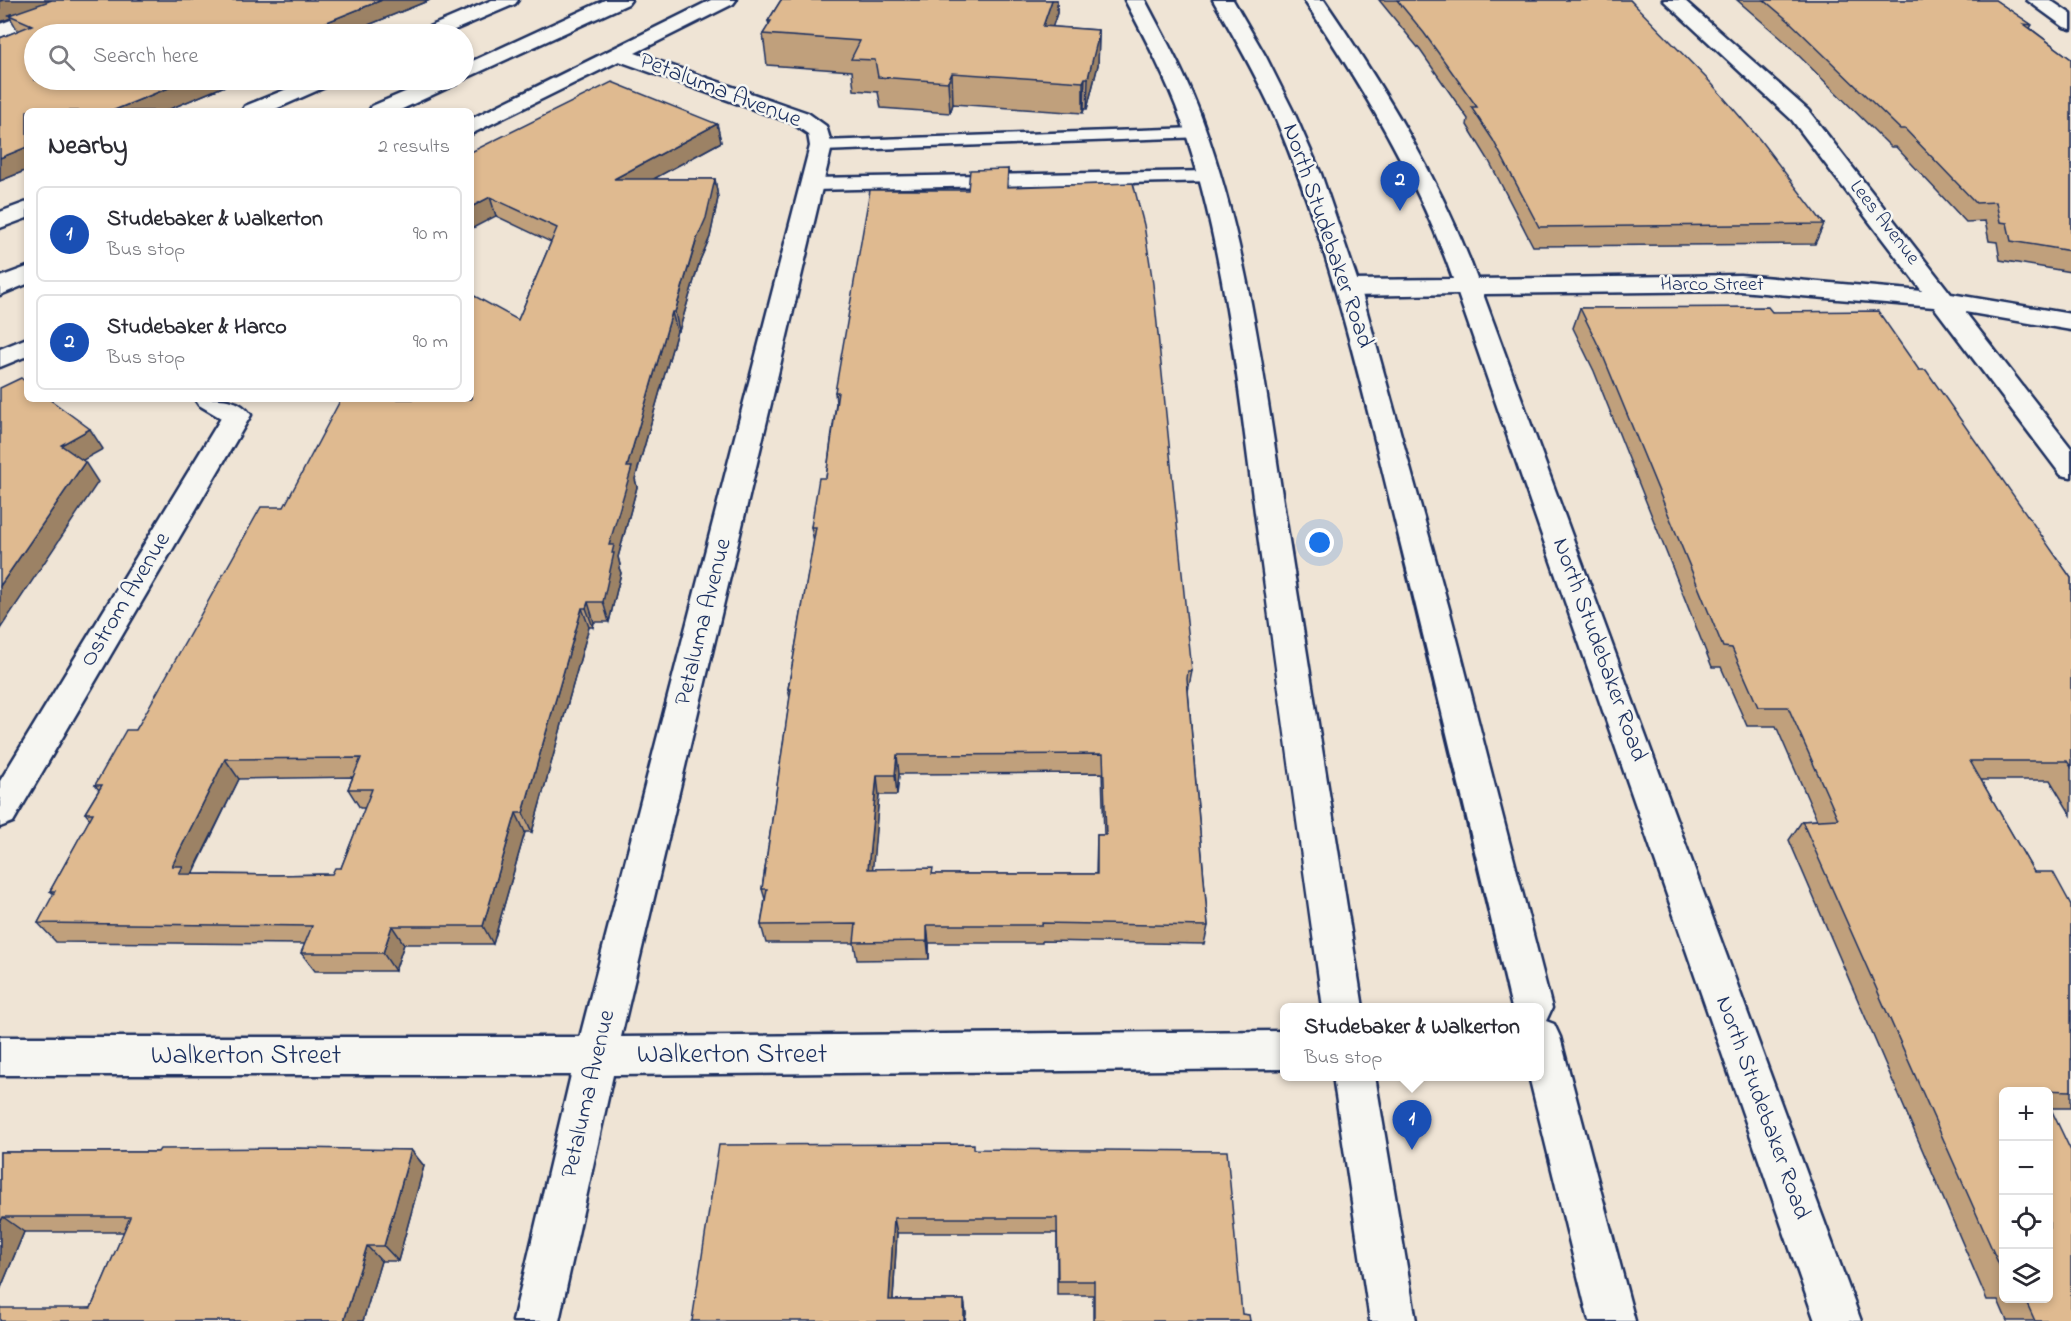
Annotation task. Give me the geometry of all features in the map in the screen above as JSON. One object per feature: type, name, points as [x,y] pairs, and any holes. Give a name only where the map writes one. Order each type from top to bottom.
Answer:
[{"type":"street","points":[[0,31],[84,0]]},
{"type":"street","points":[[452,24],[508,0]]},
{"type":"street","points":[[474,68],[621,0]]},
{"type":"street","points":[[474,126],[726,0]]},
{"type":"street","points":[[1135,0],[1148,21],[1197,133],[1237,290],[1342,1003]]},
{"type":"street","name":"North Studebaker Road","points":[[1223,0],[1256,54],[1285,112],[1307,164],[1350,288],[1430,594],[1531,1003]]},
{"type":"street","name":"North Studebaker Road","points":[[1314,0],[1360,68],[1408,150],[1469,287],[1838,1321]]},
{"type":"street","name":"Lees Avenue","points":[[1673,0],[1800,114],[2071,468]]},
{"type":"street","points":[[2037,0],[2071,23]]},
{"type":"street","name":"Petaluma Avenue","points":[[536,1321],[596,1056],[821,146],[819,131],[800,118],[619,54]]},
{"type":"street","points":[[260,108],[302,90]]},
{"type":"street","points":[[387,108],[427,90]]},
{"type":"street","points":[[0,221],[24,211]]},
{"type":"street","points":[[0,286],[24,275]]},
{"type":"street","name":"Harco Street","points":[[1350,288],[1740,283],[1844,290],[1945,301],[2071,322]]},
{"type":"street","points":[[0,359],[24,347]]},
{"type":"street","name":"Ostrom Avenue","points":[[0,812],[237,415],[214,402]]},
{"type":"street","name":"Walkerton Street","points":[[0,1056],[596,1056],[1280,1050]]},
{"type":"street","points":[[1544,1060],[1612,1321]]},
{"type":"street","points":[[1355,1081],[1393,1321]]},
{"type":"lane","points":[[821,146],[1197,133]]},
{"type":"lane","points":[[812,184],[1210,177]]},
{"type":"building","points":[[52,0],[382,0],[322,24],[30,24],[9,15]]},
{"type":"building","points":[[781,0],[1052,0],[1043,26],[1098,30],[1097,34],[1099,34],[1088,78],[1085,78],[1083,82],[952,73],[948,82],[878,77],[875,60],[851,59],[860,41],[763,34]]},
{"type":"building","points":[[1397,0],[1630,0],[1712,84],[1760,140],[1824,224],[1539,227],[1493,140],[1471,107],[1477,107],[1424,33]]},
{"type":"building","points":[[1764,0],[1995,0],[2032,25],[2024,24],[2071,59],[2071,251],[2011,241],[2007,223],[2000,222],[1996,202],[1976,203],[1905,129],[1900,129],[1790,22]]},
{"type":"building","points":[[24,28],[24,90],[163,90],[119,108],[24,108],[24,148],[0,158],[0,38]]},
{"type":"building","points":[[612,82],[717,124],[614,179],[715,179],[706,218],[696,241],[675,312],[672,312],[627,467],[632,467],[609,545],[614,545],[612,553],[614,553],[603,602],[588,602],[586,608],[582,608],[523,813],[516,813],[483,926],[392,926],[383,953],[301,953],[312,926],[38,923],[55,891],[50,891],[93,813],[85,813],[102,785],[95,785],[126,730],[136,730],[261,507],[284,507],[339,402],[474,402],[474,296],[518,320],[557,228],[490,197],[474,205],[474,151]],"holes":[[[361,758],[348,789],[372,789],[341,868],[335,868],[332,874],[179,874],[183,866],[172,866],[225,759]]]},
{"type":"building","points":[[1008,169],[1007,187],[1133,183],[1144,225],[1153,284],[1192,671],[1188,671],[1187,679],[1208,926],[1042,923],[1042,925],[927,925],[927,941],[854,942],[856,924],[761,925],[767,889],[762,889],[791,689],[788,689],[816,527],[811,527],[819,478],[826,478],[838,392],[835,392],[870,190],[968,190],[970,170]],"holes":[[[1103,754],[1106,835],[1097,835],[1097,874],[932,874],[933,868],[868,869],[877,775],[895,775],[897,755]]]},
{"type":"building","points":[[1768,307],[1772,312],[1878,311],[1919,370],[1926,370],[2071,578],[2071,767],[2067,761],[1970,761],[2034,872],[2053,872],[2071,905],[2071,1091],[2053,1090],[2053,1087],[1999,1087],[1999,1265],[1802,821],[1838,819],[1788,707],[1758,707],[1732,648],[1723,647],[1601,351],[1580,308]]},
{"type":"building","points":[[21,378],[24,380],[24,402],[53,402],[90,429],[61,445],[85,462],[0,586],[0,388]]},
{"type":"building","points":[[2053,1113],[2071,1151],[2071,1321],[2035,1321],[2027,1303],[2053,1303]]},
{"type":"building","points":[[974,1144],[974,1149],[1227,1151],[1242,1314],[1249,1315],[1250,1321],[1094,1321],[1094,1281],[1058,1281],[1057,1218],[894,1218],[889,1300],[964,1300],[964,1321],[692,1321],[719,1145]]},
{"type":"building","points":[[160,1149],[411,1150],[384,1246],[367,1246],[344,1321],[0,1321],[0,1308],[91,1308],[130,1217],[3,1217],[0,1223],[0,1152],[158,1152]]},
{"type":"place","name":"Studebaker & Harco","points":[[1400,211]]},
{"type":"place","name":"Studebaker & Walkerton","points":[[1412,1150]]}]
